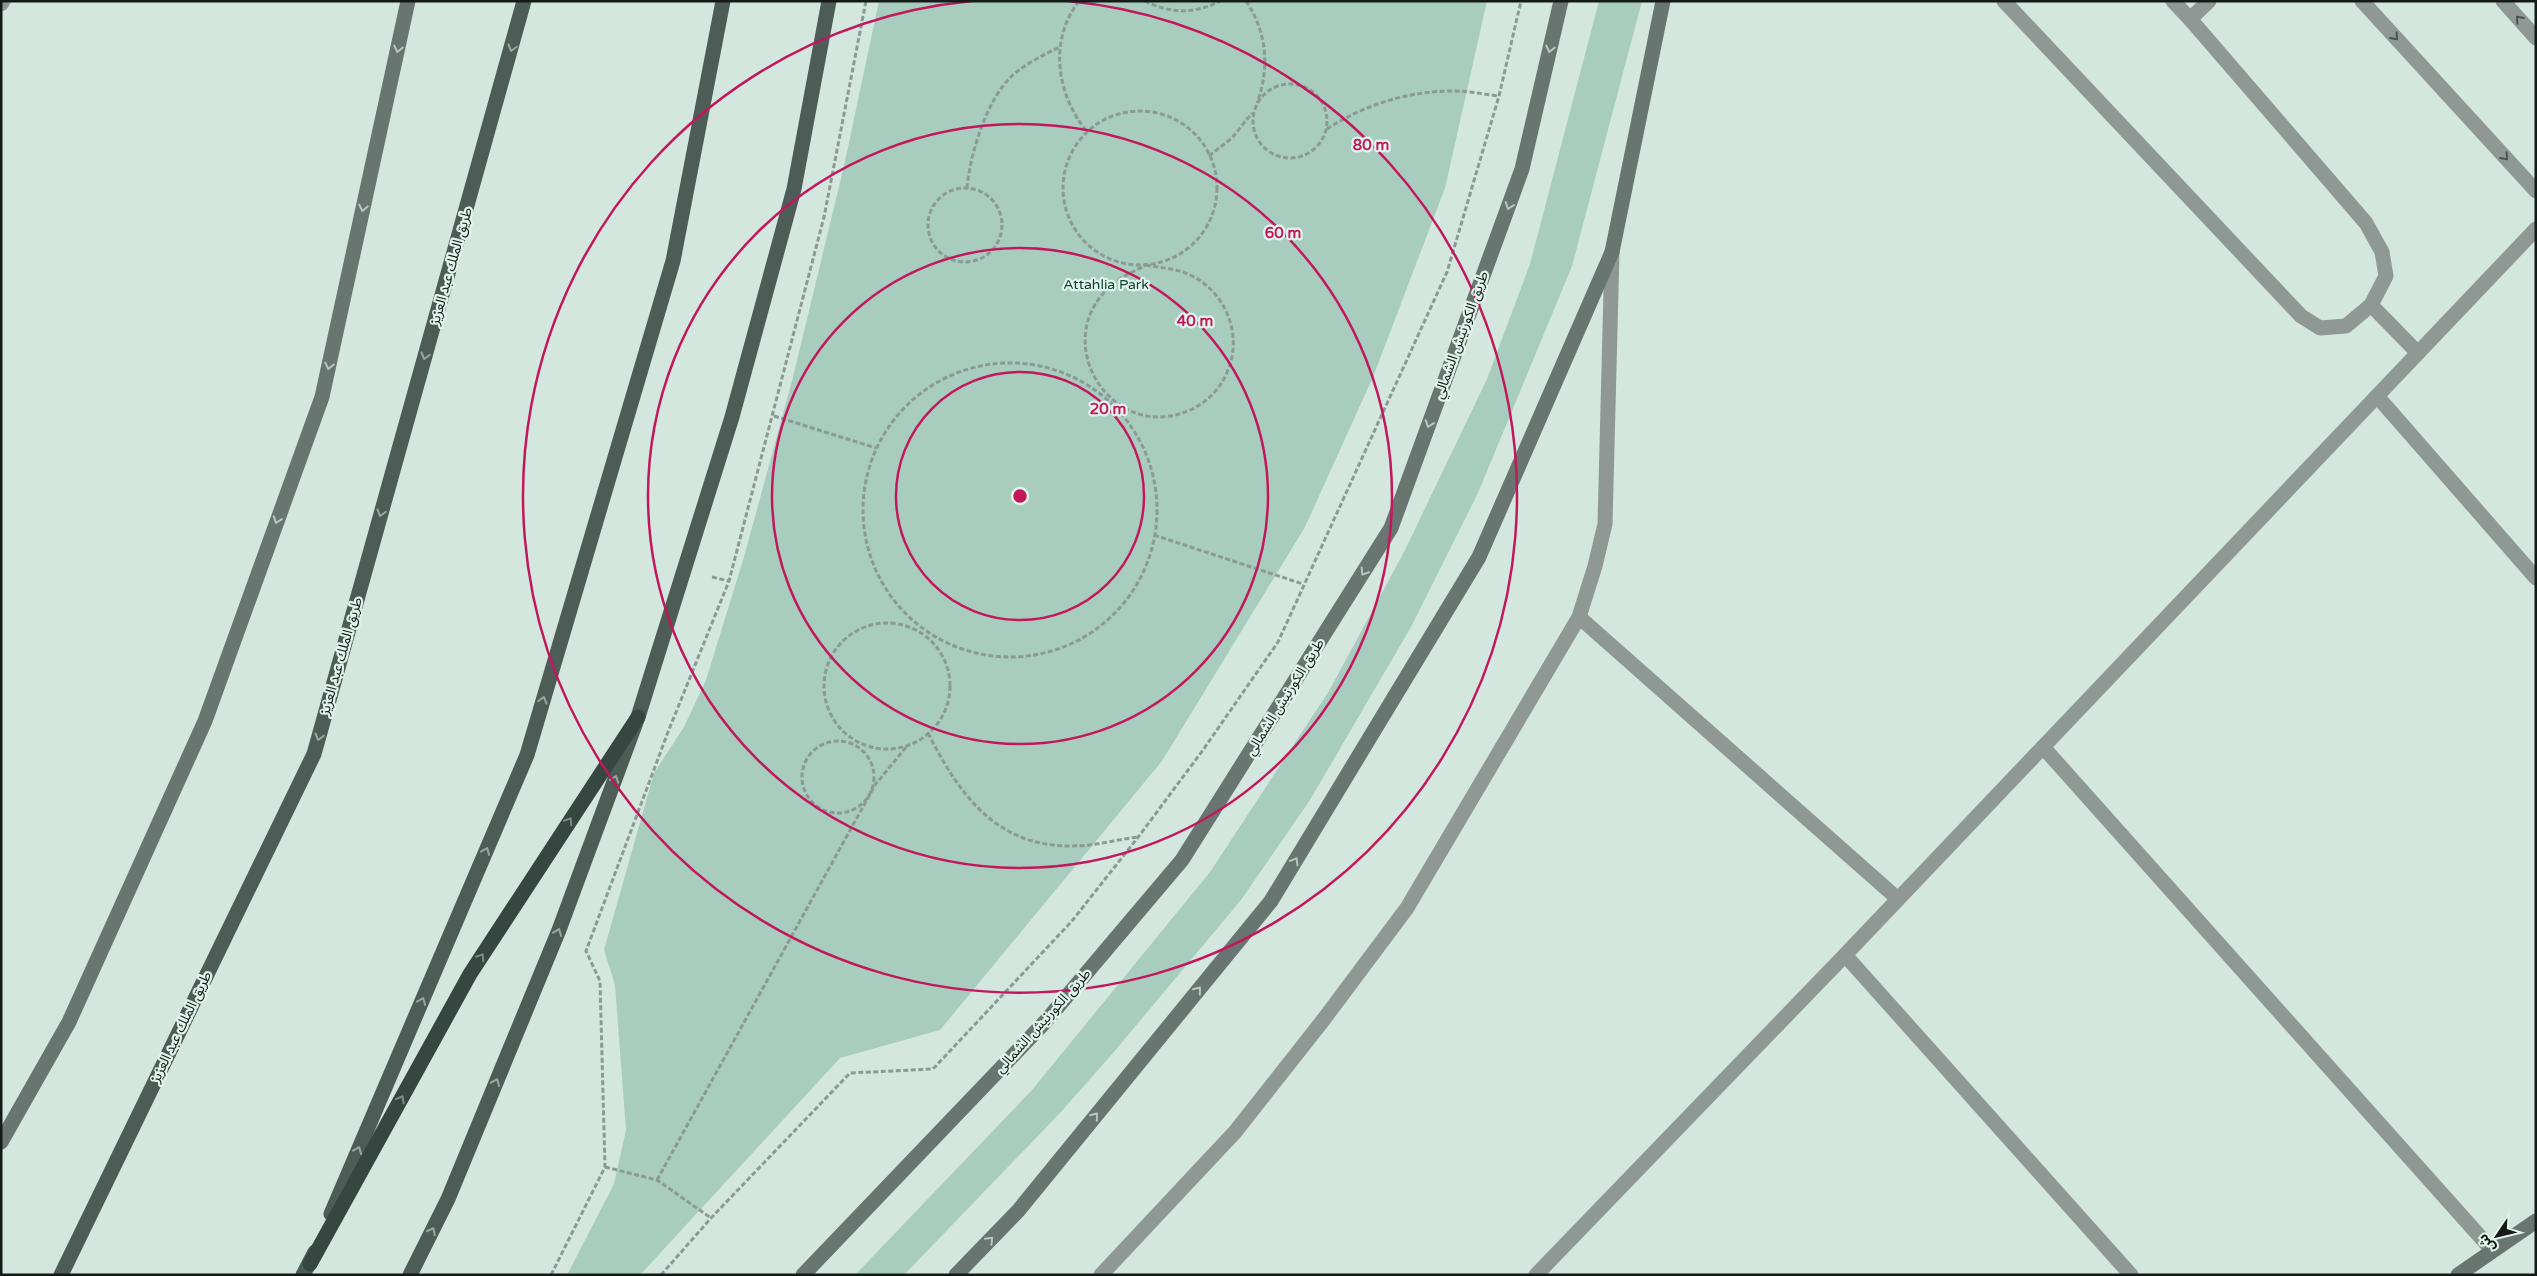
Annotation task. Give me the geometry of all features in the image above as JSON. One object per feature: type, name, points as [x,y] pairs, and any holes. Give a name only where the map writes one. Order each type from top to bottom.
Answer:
[{"type":"highway","points":[[306,1270],[470,974],[638,717]]},
{"type":"main road","points":[[1,1142],[69,1022],[204,721],[322,397],[408,1]]},
{"type":"main road","name":"طريق الملك عبد العزيز","points":[[61,1275],[314,754],[524,1]]},
{"type":"main road","points":[[306,1270],[527,755],[672,261],[723,1]]},
{"type":"main road","points":[[410,1275],[448,1200],[555,939],[638,717],[732,417],[792,198],[829,1]]},
{"type":"main road","name":"طريق الكورنيش الشمالي","points":[[803,1275],[1044,1022],[1182,860],[1391,528],[1522,169],[1561,1]]},
{"type":"main road","points":[[956,1275],[1018,1211],[1270,902],[1479,558],[1612,252],[1663,1]]},
{"type":"main road","points":[[2458,1275],[2536,1221]]},
{"type":"street","points":[[2004,1],[2301,316],[2320,328],[2346,326],[2371,305],[2386,276],[2382,252],[2366,223],[2173,1]]},
{"type":"street","points":[[2190,19],[2209,1]]},
{"type":"street","points":[[2362,1],[2536,191]]},
{"type":"street","points":[[2502,1],[2536,38]]},
{"type":"street","points":[[1536,1275],[1845,955],[2536,229]]},
{"type":"street","points":[[1101,1275],[1235,1132],[1324,1019],[1407,908],[1579,617],[1595,566],[1605,524],[1612,252]]},
{"type":"street","points":[[2371,305],[2418,353]]},
{"type":"street","points":[[2377,396],[2536,578]]},
{"type":"street","points":[[1579,617],[1898,899]]},
{"type":"street","points":[[2043,747],[2492,1250]]},
{"type":"street","points":[[1845,955],[2132,1275]]},
{"type":"path","points":[[551,1275],[605,1167],[600,981],[586,951],[668,732],[729,581],[774,416],[824,217],[866,1]]},
{"type":"path","points":[[1078,1],[1066,24],[1060,47],[1060,73],[1064,93],[1087,132]]},
{"type":"path","points":[[1145,1],[1168,10],[1189,11],[1208,8],[1220,1]]},
{"type":"path","points":[[1209,156],[1232,138],[1253,111],[1264,94],[1277,86],[1287,84],[1300,85],[1320,99],[1326,111],[1327,129],[1322,140],[1311,152],[1288,158],[1276,155],[1262,145],[1254,130],[1253,111],[1262,91],[1266,72],[1266,55],[1258,23],[1246,1]]},
{"type":"path","points":[[661,1275],[711,1218],[850,1073],[933,1069],[1072,921],[1203,750],[1278,642],[1447,272],[1499,96],[1521,1]]},
{"type":"path","points":[[966,188],[968,172],[980,131],[998,92],[1012,76],[1026,65],[1060,47]]},
{"type":"path","points":[[1327,129],[1348,115],[1373,105],[1422,94],[1452,91],[1499,96]]},
{"type":"path","points":[[1087,132],[1074,147],[1063,174],[1064,204],[1068,219],[1076,232],[1090,248],[1103,256],[1126,264],[1146,265],[1177,270],[1191,275],[1216,295],[1230,318],[1233,340],[1231,362],[1218,388],[1209,398],[1193,409],[1172,416],[1141,415],[1121,406],[1103,392],[1055,370],[1035,365],[1001,363],[982,365],[945,378],[925,389],[898,414],[876,448],[868,472],[863,498],[867,546],[876,569],[900,607],[924,629],[954,645],[974,652],[998,656],[1029,655],[1064,647],[1088,634],[1119,609],[1133,590],[1143,573],[1154,535],[1156,513],[1149,465],[1140,442],[1103,392],[1086,359],[1084,343],[1090,314],[1099,298],[1113,284],[1146,265],[1165,261],[1184,252],[1196,242],[1209,223],[1216,203],[1216,180],[1209,156],[1202,142],[1186,127],[1167,116],[1146,111],[1131,111],[1113,115],[1087,132]]},
{"type":"path","points":[[966,188],[974,189],[995,203],[1000,215],[1002,232],[996,244],[985,256],[963,262],[950,259],[937,249],[929,234],[928,226],[929,214],[939,198],[951,190],[966,188]]},
{"type":"path","points":[[774,416],[876,448]]},
{"type":"path","points":[[1154,535],[1303,584]]},
{"type":"path","points":[[894,623],[915,628],[942,653],[949,671],[950,688],[947,706],[936,726],[921,740],[907,746],[887,749],[868,746],[854,740],[841,730],[831,715],[824,690],[826,668],[836,648],[853,632],[873,624],[894,623]]},
{"type":"path","points":[[928,733],[955,783],[986,816],[1018,836],[1034,842],[1073,845],[1139,836]]},
{"type":"path","points":[[657,1180],[875,784],[874,767],[869,755],[848,741],[825,743],[812,750],[803,766],[802,786],[810,801],[824,811],[836,814],[859,808],[875,784],[907,746]]},
{"type":"path","points":[[605,1167],[657,1180],[711,1218]]},
{"type":"green space","name":"Attahlia Park","points":[[879,1],[1487,1],[1445,188],[1373,377],[1305,527],[1162,761],[940,1030],[840,1058],[640,1275],[567,1275],[614,1184],[626,1130],[615,985],[604,950],[654,773],[684,727],[706,680],[744,557],[792,381],[844,166]]},
{"type":"green space","points":[[1599,1],[1642,1],[1572,266],[1478,493],[1411,627],[1310,800],[1241,900],[1113,1053],[1060,1113],[904,1275],[855,1275],[1032,1090],[1210,872],[1329,691],[1405,550],[1487,379],[1530,264]]}]
